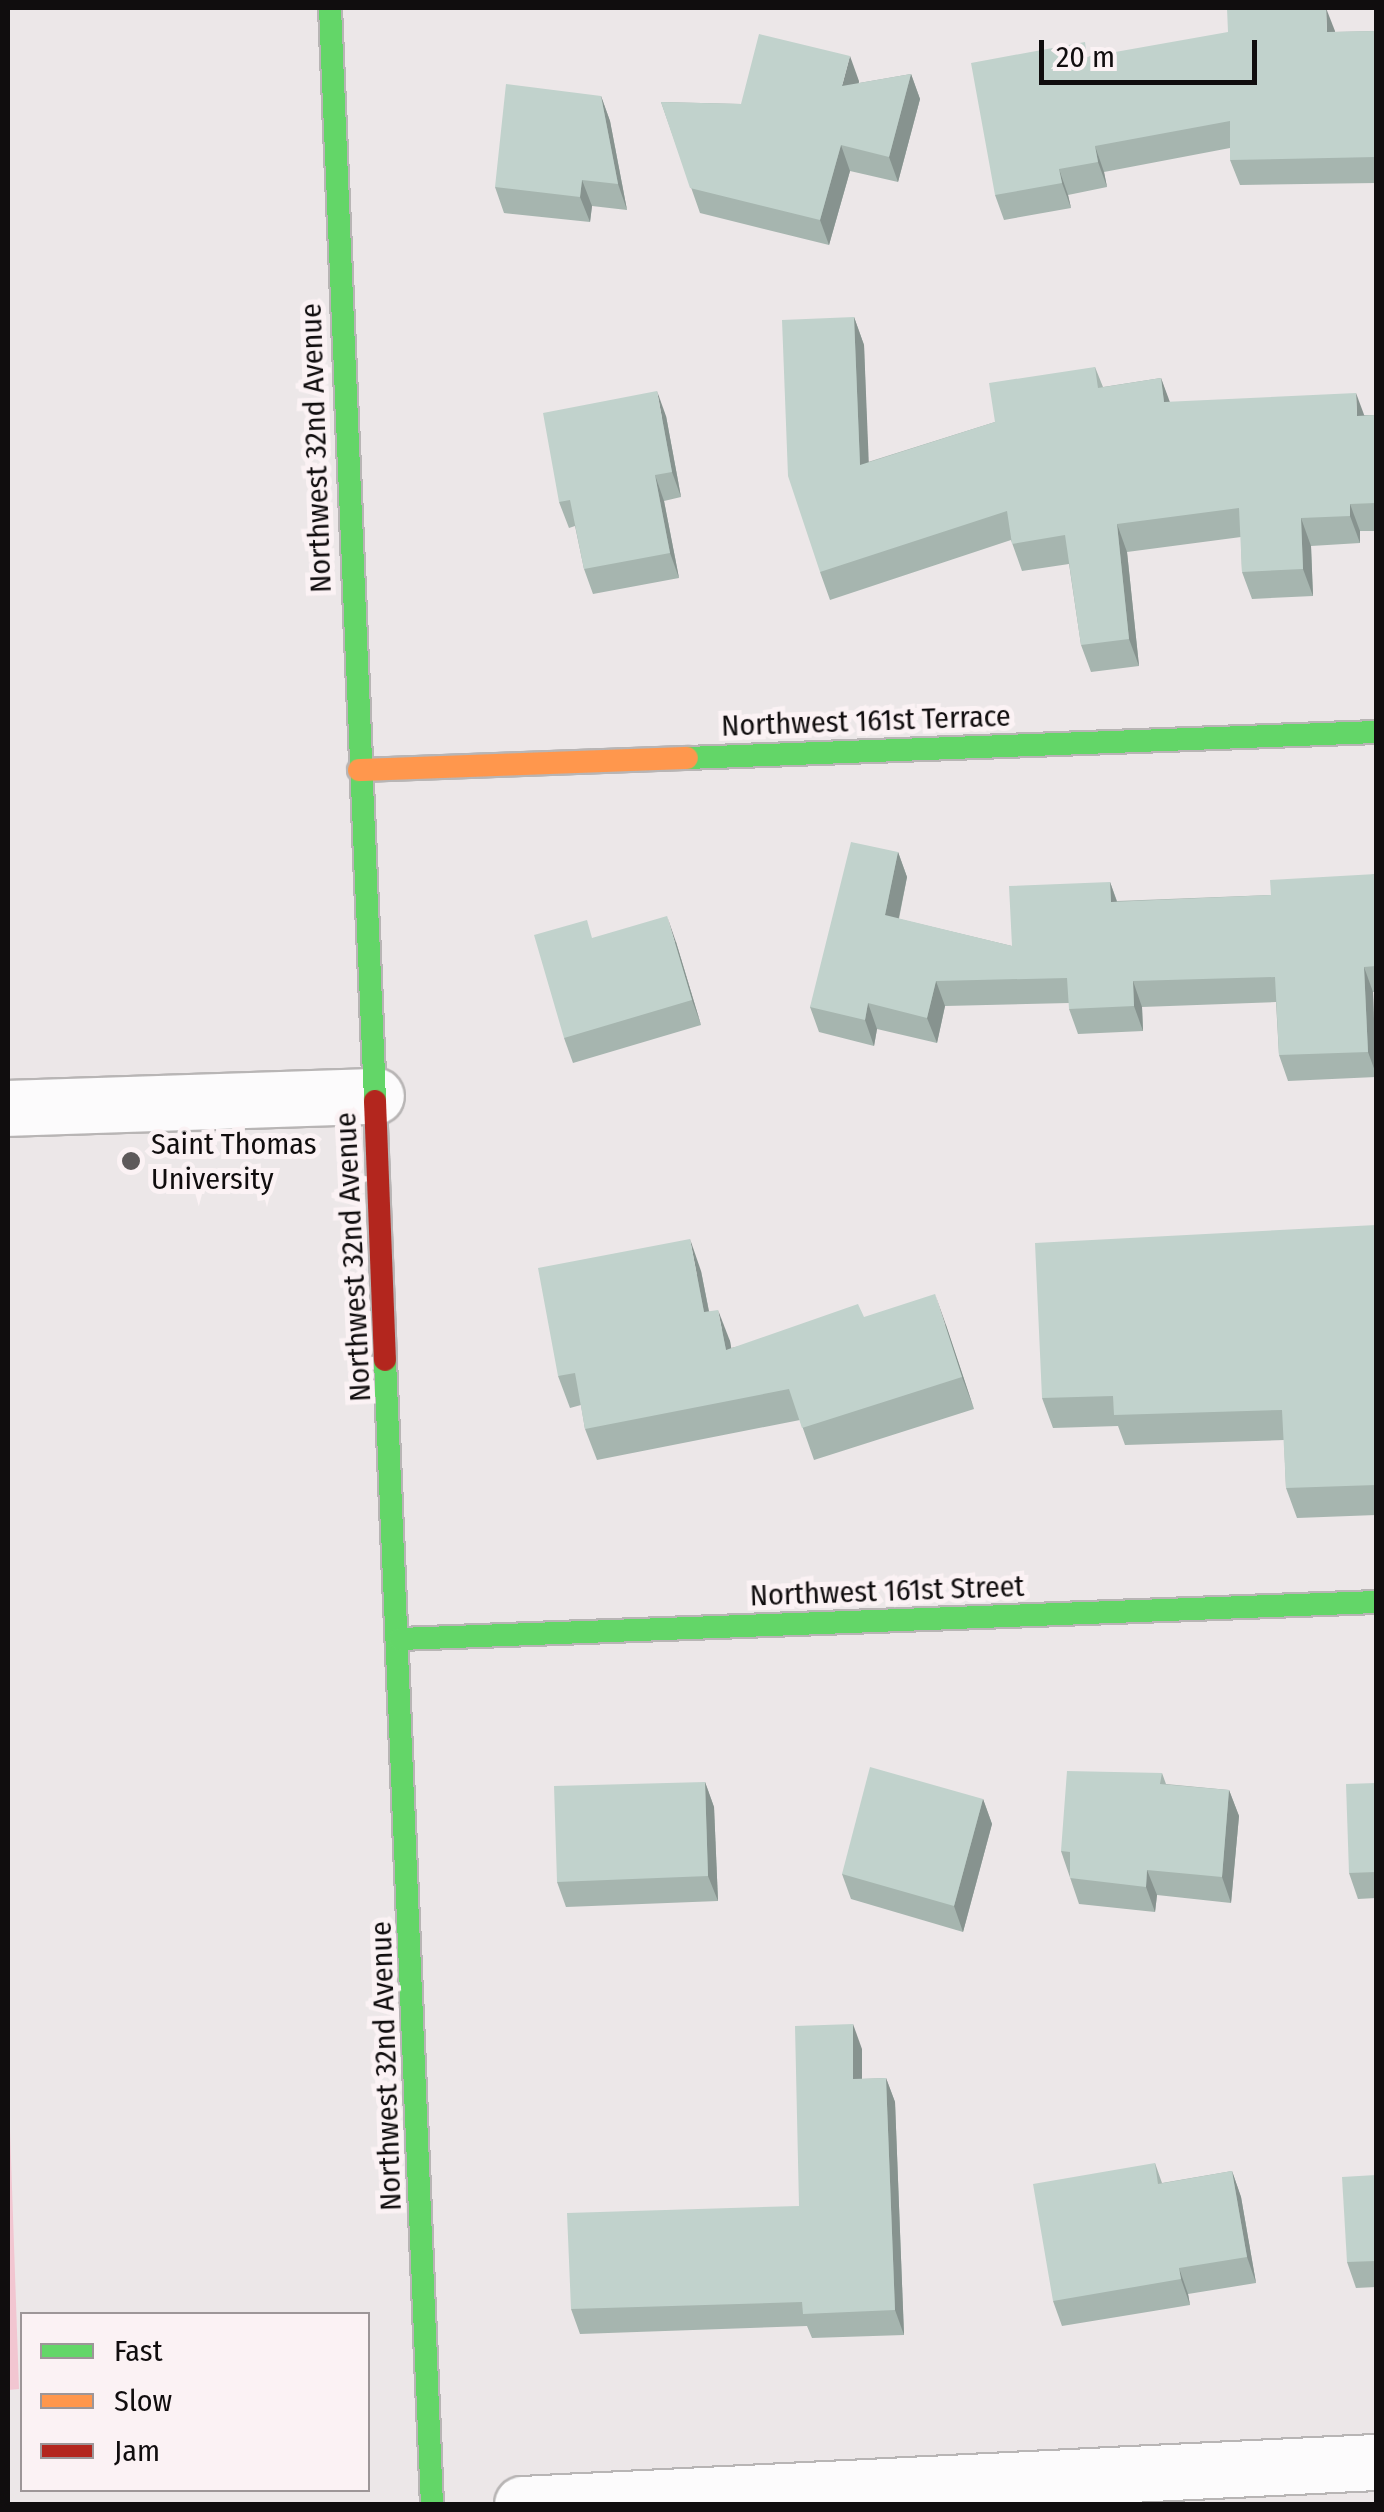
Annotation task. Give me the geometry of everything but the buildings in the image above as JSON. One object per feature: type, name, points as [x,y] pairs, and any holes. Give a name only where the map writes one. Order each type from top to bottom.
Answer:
[{"type":"street","name":"Northwest 32nd Avenue","points":[[330,8],[358,770],[400,1639],[432,2504]]},
{"type":"street","name":"Northwest 161st Terrace","points":[[358,770],[1376,732]]},
{"type":"street","points":[[8,1108],[376,1096]]},
{"type":"street","name":"Northwest 161st Street","points":[[400,1639],[1376,1602]]},
{"type":"street","points":[[522,2504],[1376,2462]]},
{"type":"shaded area","points":[[8,2072],[19,2389],[8,2390]]},
{"type":"traffic: fast","points":[[330,8],[375,1101]]},
{"type":"traffic: fast","points":[[687,758],[1376,732]]},
{"type":"traffic: fast","points":[[385,1360],[432,2504]]},
{"type":"traffic: fast","points":[[400,1639],[1376,1602]]},
{"type":"traffic: slow","points":[[359,770],[687,758]]},
{"type":"traffic: jam","points":[[375,1101],[385,1360]]},
{"type":"place","name":"Saint Thomas University","points":[[131,1161]]}]
